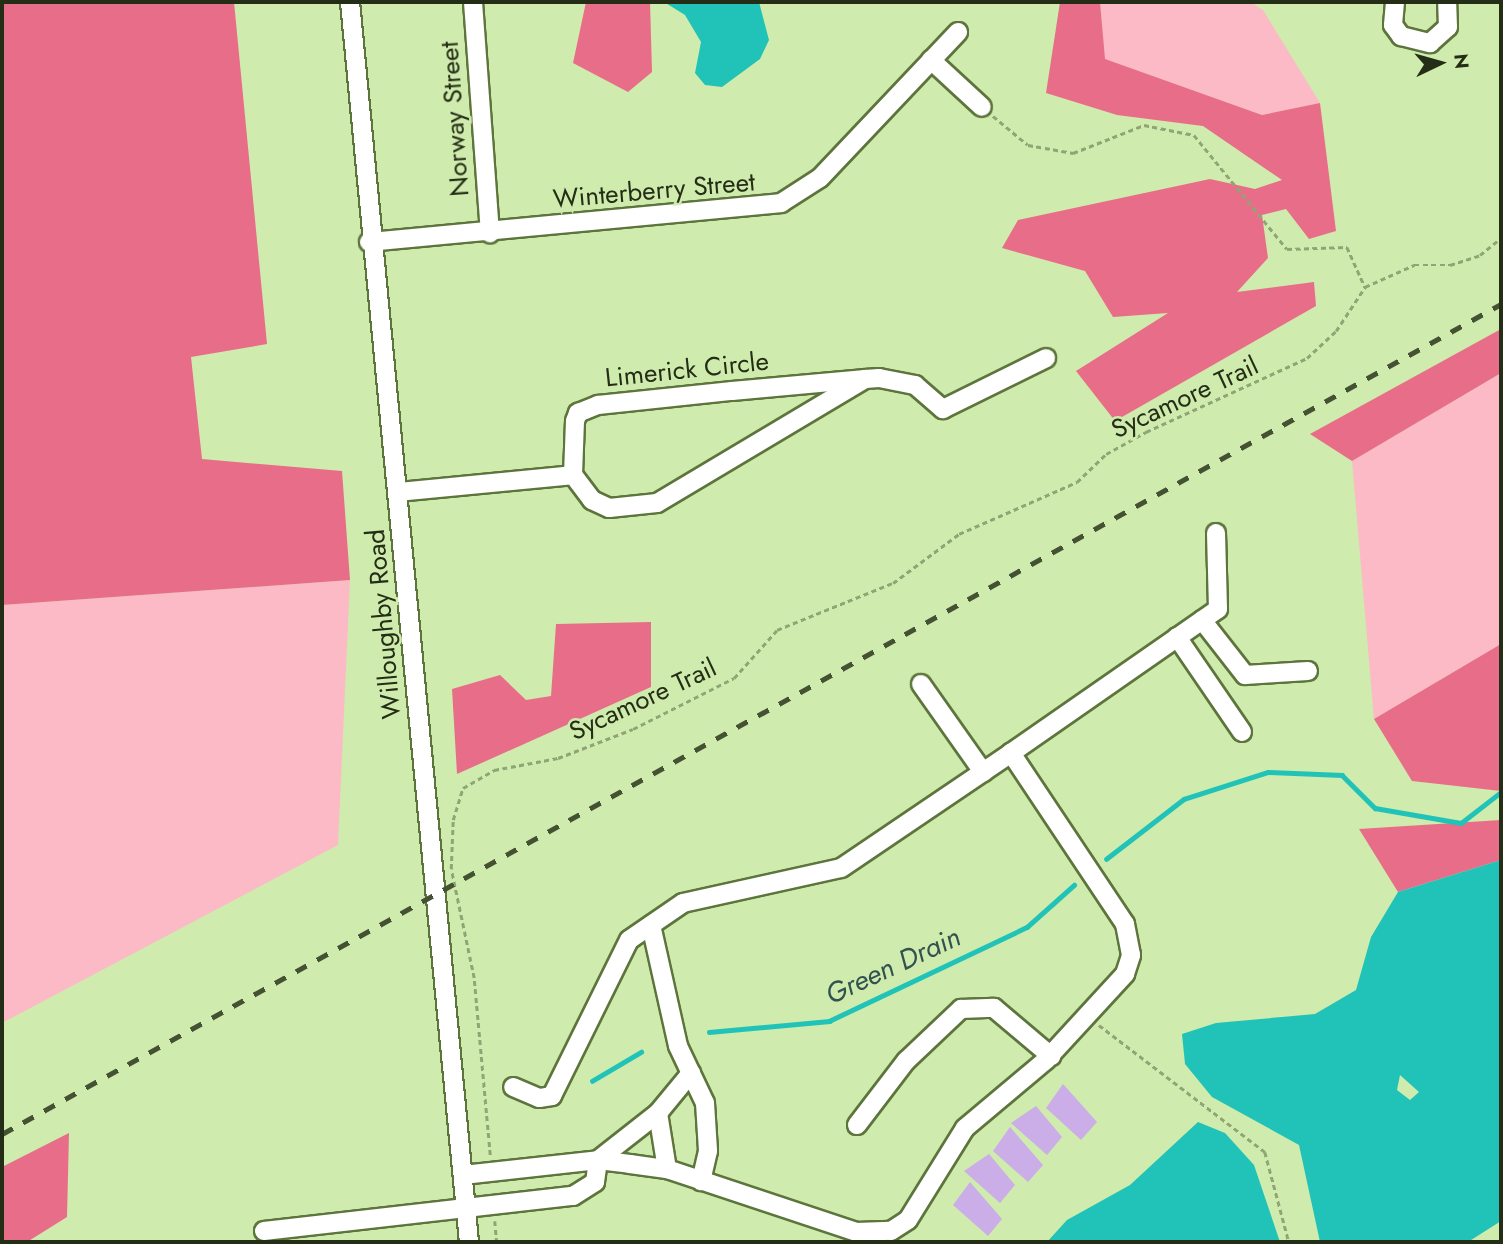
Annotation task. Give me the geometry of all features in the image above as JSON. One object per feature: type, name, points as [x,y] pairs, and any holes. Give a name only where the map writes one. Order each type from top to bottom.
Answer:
[{"type":"street","name":"Willoughby Road","points":[[350,2],[369,242],[398,492],[469,1242]]},
{"type":"street","name":"Norway Street","points":[[473,2],[489,233]]},
{"type":"street","points":[[1395,2],[1393,24],[1401,36],[1430,43],[1448,27],[1447,2]]},
{"type":"street","name":"Winterberry Street","points":[[369,242],[489,233],[781,203],[820,178],[958,32]]},
{"type":"street","points":[[931,60],[982,107]]},
{"type":"street","name":"Limerick Circle","points":[[573,475],[575,421],[587,408],[865,379],[915,385],[943,409],[1046,358]]},
{"type":"street","points":[[398,492],[573,475],[592,500],[609,508],[657,503],[865,379]]},
{"type":"street","points":[[513,1087],[539,1098],[552,1096],[629,940],[683,903],[841,868],[1202,620],[1221,601],[1216,533]]},
{"type":"street","points":[[1202,620],[1245,675],[1308,671]]},
{"type":"street","points":[[1177,637],[1242,732]]},
{"type":"street","points":[[921,684],[983,772]]},
{"type":"street","points":[[463,1175],[598,1160],[667,1169],[856,1232],[891,1231],[908,1220],[965,1128],[1051,1056],[1125,974],[1130,955],[1125,924],[1011,753]]},
{"type":"street","points":[[651,925],[691,1073],[705,1103],[708,1151],[701,1181]]},
{"type":"street","points":[[857,1125],[906,1061],[961,1009],[994,1008],[1051,1056]]},
{"type":"street","points":[[264,1231],[494,1206],[585,1191],[595,1182],[598,1160],[658,1114],[691,1073]]},
{"type":"street","points":[[658,1114],[667,1169]]},
{"type":"street","points":[[539,1167],[542,1200]]},
{"type":"path","points":[[982,107],[1028,145],[1073,153],[1144,125],[1194,135],[1287,248],[1347,247],[1364,287],[1414,265],[1450,265],[1480,255],[1501,238]]},
{"type":"path","name":"Sycamore Trail","points":[[492,1173],[474,978],[451,869],[453,820],[463,788],[494,770],[558,758],[633,729],[734,678],[777,630],[893,583],[959,534],[1077,482],[1106,454],[1146,432],[1307,358],[1336,331],[1364,287]]},
{"type":"path","points":[[1088,1016],[1265,1152],[1289,1242]]},
{"type":"path","points":[[494,1206],[497,1242]]},
{"type":"shaded area","points":[[2,2],[234,2],[267,344],[191,357],[202,459],[342,471],[350,580],[2,605]]},
{"type":"shaded area","points":[[586,2],[650,2],[652,72],[628,92],[573,63]]},
{"type":"shaded area","points":[[1060,2],[1100,2],[1105,59],[1262,115],[1320,103],[1336,231],[1309,239],[1286,209],[1262,215],[1268,258],[1237,292],[1314,282],[1316,306],[1115,421],[1076,371],[1168,313],[1113,317],[1085,271],[1002,248],[1018,220],[1210,179],[1255,189],[1282,180],[1203,126],[1117,115],[1046,93]]},
{"type":"shaded area","points":[[1100,2],[1250,2],[1263,10],[1320,103],[1262,115],[1104,59]]},
{"type":"shaded area","points":[[1501,329],[1501,373],[1352,461],[1310,434]]},
{"type":"shaded area","points":[[1501,373],[1501,644],[1374,719],[1352,461]]},
{"type":"shaded area","points":[[350,580],[338,845],[2,1023],[2,605]]},
{"type":"shaded area","points":[[651,622],[651,687],[457,774],[452,689],[500,675],[526,700],[551,696],[556,624]]},
{"type":"shaded area","points":[[1501,644],[1501,791],[1412,781],[1374,719]]},
{"type":"shaded area","points":[[1501,820],[1501,860],[1398,892],[1359,829]]},
{"type":"shaded area","points":[[69,1133],[67,1217],[27,1242],[2,1242],[2,1167]]},
{"type":"water","points":[[664,2],[759,2],[769,40],[760,59],[722,87],[705,85],[695,73],[701,42],[685,15]]},
{"type":"water","points":[[1501,860],[1501,1221],[1468,1242],[1320,1242],[1299,1145],[1212,1097],[1185,1064],[1182,1034],[1216,1023],[1315,1014],[1356,990],[1371,937],[1398,892]],"holes":[[[1400,1075],[1419,1092],[1410,1100],[1397,1090]]]},
{"type":"water","points":[[1198,1122],[1225,1133],[1254,1165],[1280,1242],[1047,1242],[1067,1220],[1130,1185]]},
{"type":"building","points":[[1063,1084],[1097,1122],[1081,1140],[1046,1108]]},
{"type":"building","points":[[1036,1106],[1062,1137],[1047,1155],[1011,1123]]},
{"type":"building","points":[[1010,1127],[1043,1165],[1028,1182],[993,1151]]},
{"type":"building","points":[[989,1154],[1015,1185],[1000,1203],[964,1171]]},
{"type":"building","points":[[970,1182],[1002,1219],[988,1236],[953,1205]]},
{"type":"waterway","name":"Green Drain","points":[[1106,859],[1184,799],[1268,772],[1342,775],[1375,808],[1461,823],[1501,792]]},
{"type":"waterway","name":"Green Drain","points":[[709,1032],[829,1021],[1027,927],[1074,885]]},
{"type":"waterway","name":"Green Drain","points":[[592,1081],[641,1052]]},
{"type":"railway","points":[[2,1134],[1501,304]]}]
